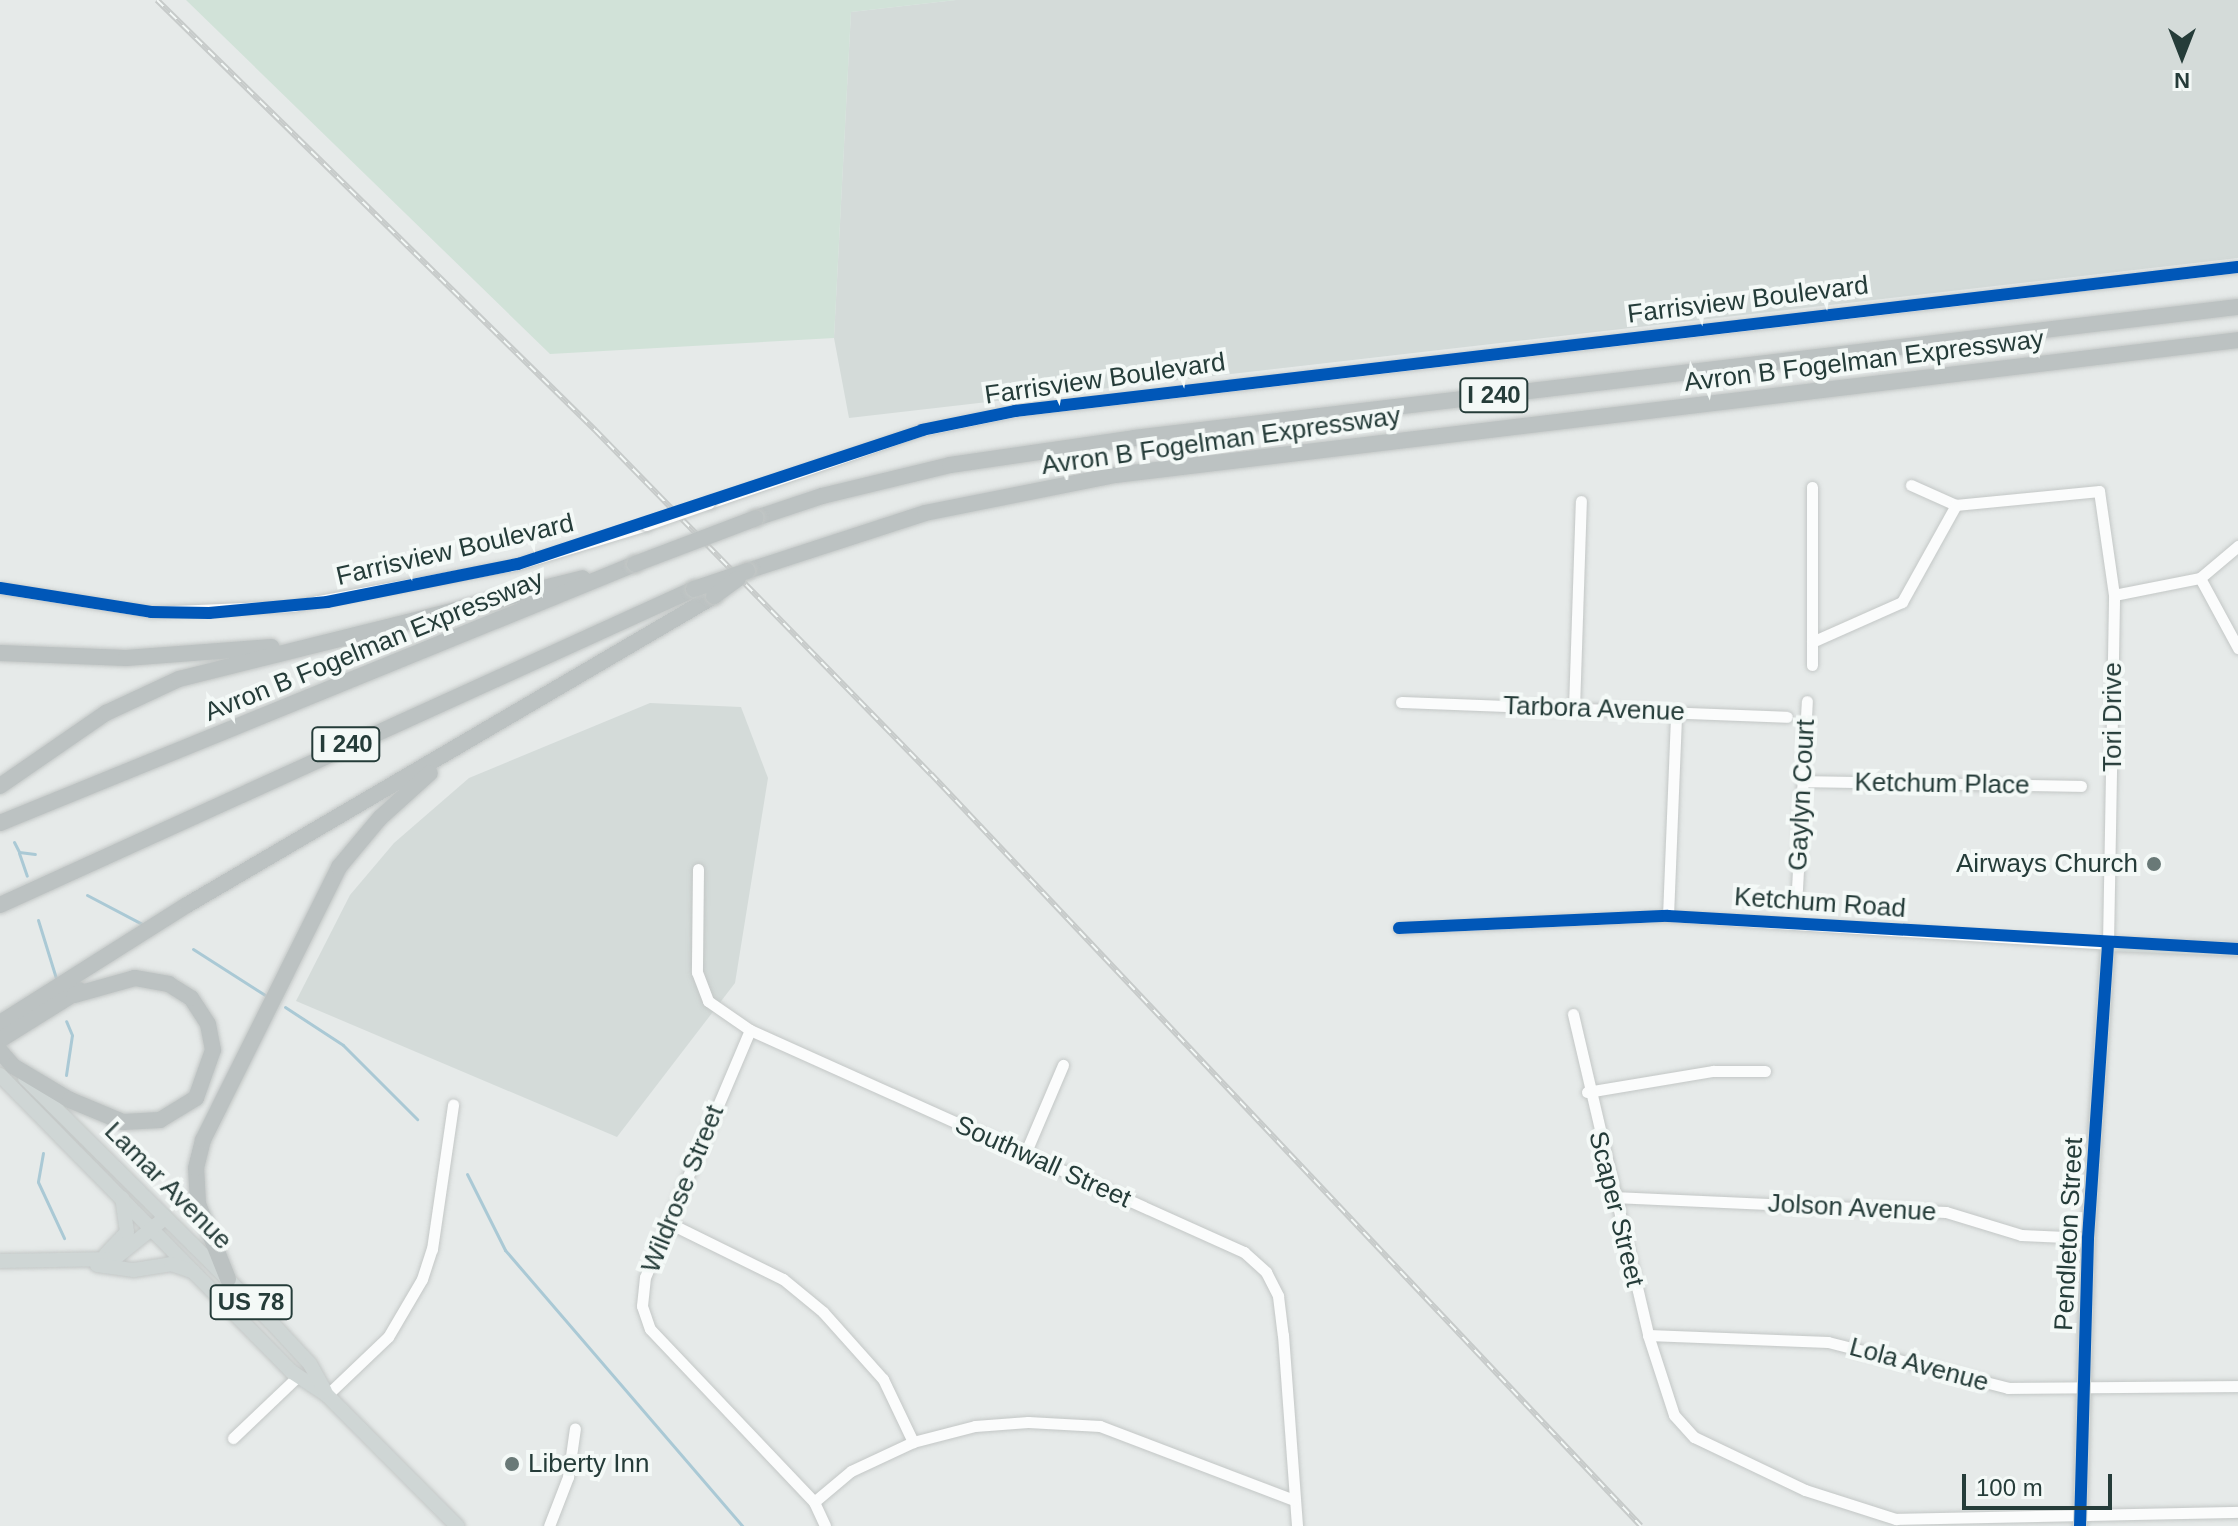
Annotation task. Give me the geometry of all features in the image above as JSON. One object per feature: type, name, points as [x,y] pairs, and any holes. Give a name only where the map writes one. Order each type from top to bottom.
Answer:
[{"type":"highway","name":"Avron B Fogelman Expressway","points":[[0,823],[550,602],[627,566],[756,518],[950,465],[1134,438],[2238,307]]},
{"type":"highway","name":"Avron B Fogelman Expressway","points":[[0,905],[694,589],[925,513],[1115,475],[2238,340]]},
{"type":"highway","points":[[0,786],[106,713],[155,688],[321,642],[627,566]]},
{"type":"highway","points":[[0,1023],[633,639],[714,596],[747,571]]},
{"type":"highway","points":[[0,653],[139,657],[321,642]]},
{"type":"highway","points":[[228,1279],[202,1220],[196,1183],[213,1118],[339,867],[380,818],[467,742]]},
{"type":"highway","points":[[0,1040],[74,995],[371,797]]},
{"type":"highway","points":[[7,1070],[85,1108],[123,1122],[160,1120],[196,1098],[213,1050],[208,1024],[191,998],[169,984],[135,978],[74,995]]},
{"type":"highway","name":"Lamar Avenue","points":[[0,1051],[7,1070]]},
{"type":"main road","name":"Ketchum Road","points":[[2108,944],[2238,949]]},
{"type":"main road","name":"Pendleton Street","points":[[2080,1521],[2088,1238],[2108,944]]},
{"type":"main road","name":"Lamar Avenue","points":[[7,1070],[165,1215],[310,1364],[327,1395]]},
{"type":"main road","name":"Lamar Avenue","points":[[7,1070],[298,1376],[327,1395],[457,1526]]},
{"type":"main road","points":[[85,1263],[122,1242],[128,1223],[121,1193]]},
{"type":"main road","points":[[85,1263],[122,1256],[156,1228],[165,1215]]},
{"type":"main road","points":[[0,1261],[85,1263],[134,1270],[171,1264],[201,1275]]},
{"type":"street","name":"Farrisview Boulevard","points":[[0,588],[151,612],[292,606],[502,568],[646,525],[922,430],[1015,411],[2084,281],[2238,267]]},
{"type":"street","points":[[1812,642],[1902,602],[1956,505],[1911,485]]},
{"type":"street","points":[[1812,487],[1812,665]]},
{"type":"street","name":"Tori Drive","points":[[1956,505],[2099,491],[2114,595],[2108,944]]},
{"type":"street","points":[[1574,708],[1581,501]]},
{"type":"street","points":[[2114,595],[2200,578],[2238,546]]},
{"type":"street","points":[[2200,578],[2238,648]]},
{"type":"street","name":"Gaylyn Court","points":[[1797,889],[1807,701]]},
{"type":"street","name":"Tarbora Avenue","points":[[1401,702],[1787,717]]},
{"type":"street","points":[[1668,916],[1676,713]]},
{"type":"street","name":"Ketchum Place","points":[[1803,781],[2081,786]]},
{"type":"street","name":"Southwall Street","points":[[698,869],[697,972],[708,1001],[750,1030],[1244,1252],[1266,1272],[1278,1296],[1283,1335],[1297,1526]]},
{"type":"street","name":"Ketchum Road","points":[[1399,928],[1668,916],[2108,944]]},
{"type":"street","name":"Scaper Street","points":[[1573,1014],[1587,1092],[1648,1335],[1668,1402],[1682,1426],[1710,1446],[1860,1511],[1896,1519],[2080,1521]]},
{"type":"street","name":"Wildrose Street","points":[[750,1030],[645,1277],[642,1306],[650,1329],[814,1502],[825,1526]]},
{"type":"street","points":[[1025,1154],[1063,1065]]},
{"type":"street","points":[[1587,1092],[1713,1071],[1765,1071]]},
{"type":"street","points":[[327,1395],[388,1337],[422,1279],[432,1249],[453,1105]]},
{"type":"street","name":"Jolson Avenue","points":[[1613,1197],[1946,1212],[2021,1235],[2088,1238]]},
{"type":"street","points":[[667,1222],[783,1279],[823,1312],[883,1379],[913,1442]]},
{"type":"street","name":"Lola Avenue","points":[[1648,1335],[1828,1342],[1970,1381],[2085,1391],[2238,1386]]},
{"type":"street","points":[[233,1438],[298,1376]]},
{"type":"street","points":[[814,1502],[851,1471],[913,1442],[975,1426],[1100,1426],[1294,1500]]},
{"type":"street","points":[[549,1526],[568,1477],[575,1428]]},
{"type":"street","points":[[2080,1521],[2238,1512]]},
{"type":"shaded area","points":[[956,0],[2238,0],[2238,258],[849,418],[834,338],[851,12]]},
{"type":"shaded area","points":[[650,703],[741,707],[768,778],[735,983],[617,1137],[296,1001],[350,895],[394,843],[469,778]]},
{"type":"green space","points":[[186,0],[956,0],[851,12],[834,338],[550,354]]},
{"type":"waterway","points":[[14,842],[19,852],[35,854]]},
{"type":"waterway","points":[[19,853],[27,876]]},
{"type":"waterway","points":[[87,895],[142,924]]},
{"type":"waterway","points":[[38,920],[56,978]]},
{"type":"waterway","points":[[193,949],[265,995]]},
{"type":"waterway","points":[[285,1007],[343,1045],[417,1119]]},
{"type":"waterway","points":[[66,1021],[72,1035],[66,1075]]},
{"type":"waterway","points":[[43,1153],[38,1182],[64,1238]]},
{"type":"waterway","points":[[467,1174],[505,1250],[742,1526]]},
{"type":"railway","points":[[157,0],[595,430],[931,774],[1641,1526]]},
{"type":"cycle path","points":[[0,588],[151,612],[209,613],[327,602],[518,564],[922,430],[1015,411],[2238,267]]},
{"type":"cycle path","points":[[1399,928],[1668,916],[2238,949]]},
{"type":"cycle path","points":[[2080,1526],[2088,1238],[2108,944]]},
{"type":"place","name":"Airways Church","points":[[2154,864]]},
{"type":"place","name":"Liberty Inn","points":[[512,1464]]}]
